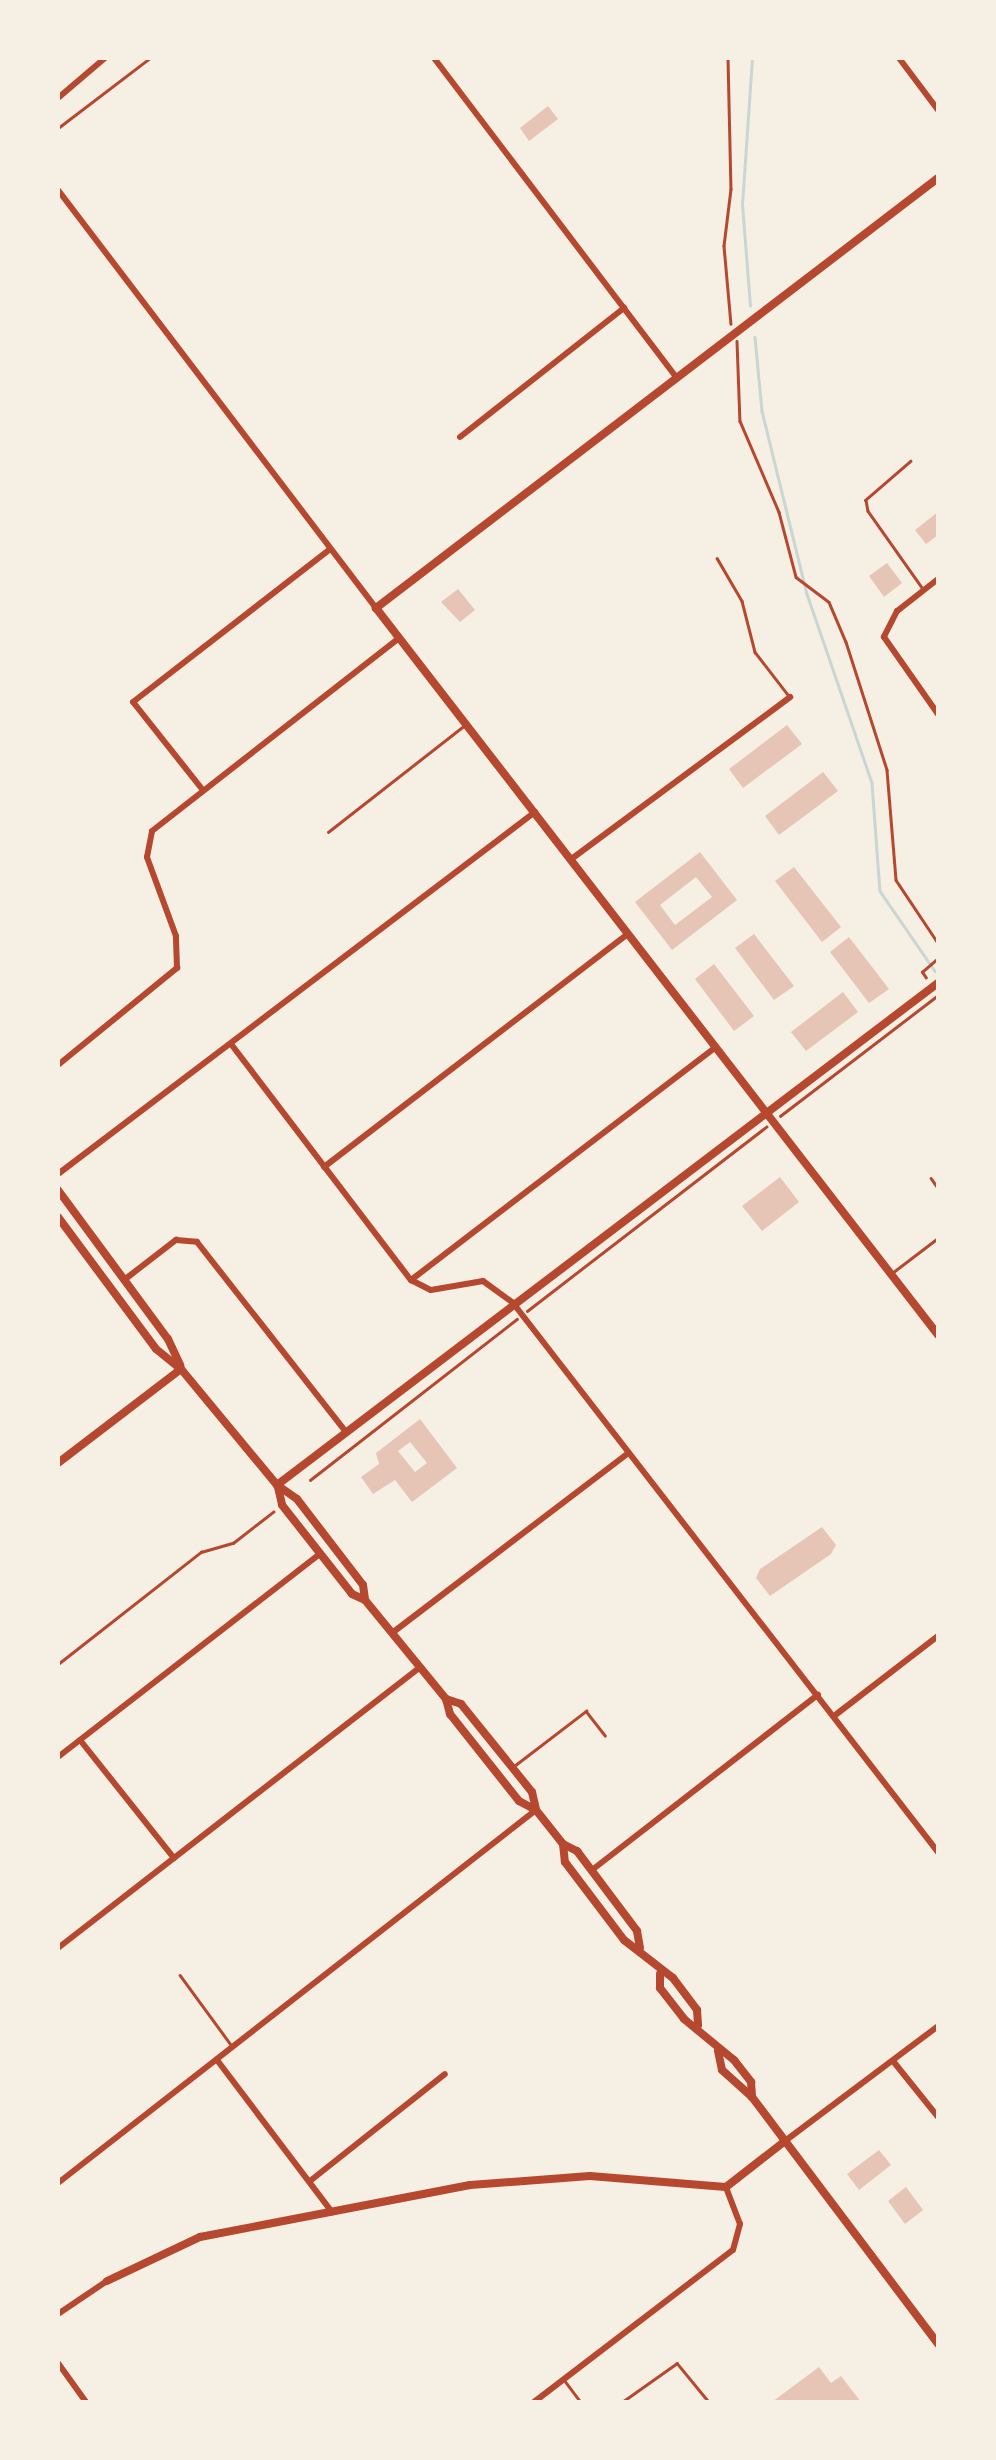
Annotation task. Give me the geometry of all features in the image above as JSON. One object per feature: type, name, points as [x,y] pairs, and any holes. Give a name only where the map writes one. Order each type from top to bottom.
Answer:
[{"type":"street","points":[[58,98],[105,58]]},
{"type":"street","points":[[434,58],[677,378]]},
{"type":"street","points":[[899,58],[938,110]]},
{"type":"street","points":[[376,608],[938,178]]},
{"type":"street","points":[[58,190],[938,1336]]},
{"type":"street","points":[[460,437],[624,308]]},
{"type":"street","points":[[202,789],[133,702],[330,549]]},
{"type":"street","points":[[938,580],[886,626],[886,648],[938,714]]},
{"type":"street","points":[[58,1065],[177,968],[176,936],[148,857],[152,831],[399,638]]},
{"type":"street","points":[[570,860],[790,698]]},
{"type":"street","points":[[58,1174],[534,812]]},
{"type":"street","points":[[324,1166],[628,934]]},
{"type":"street","points":[[277,1485],[680,1173],[771,1118],[936,989]]},
{"type":"street","points":[[231,1044],[411,1280],[431,1290],[483,1281],[513,1302],[938,1852]]},
{"type":"street","points":[[411,1280],[716,1048]]},
{"type":"street","points":[[58,1190],[168,1339],[182,1369]]},
{"type":"street","points":[[58,1217],[156,1348],[182,1369],[277,1485],[295,1496],[363,1585],[365,1600]]},
{"type":"street","points":[[122,1280],[176,1240],[202,1246],[346,1432]]},
{"type":"street","points":[[58,1463],[182,1369]]},
{"type":"street","points":[[392,1634],[628,1453]]},
{"type":"street","points":[[277,1485],[282,1505],[352,1594],[365,1600],[446,1699],[450,1714],[519,1801],[536,1810],[563,1844],[592,1870],[637,1931],[640,1948]]},
{"type":"street","points":[[58,1758],[320,1554]]},
{"type":"street","points":[[834,1716],[938,1636]]},
{"type":"street","points":[[58,1948],[420,1667]]},
{"type":"street","points":[[592,1870],[818,1695]]},
{"type":"street","points":[[446,1699],[461,1704],[532,1792],[536,1810]]},
{"type":"street","points":[[80,1740],[174,1858]]},
{"type":"street","points":[[58,2183],[536,1810]]},
{"type":"street","points":[[563,1844],[566,1862],[624,1940],[640,1948],[660,1974],[672,1978],[689,2000],[698,2025],[718,2051],[751,2082],[752,2097]]},
{"type":"street","points":[[660,1974],[660,1988],[684,2020],[698,2025]]},
{"type":"street","points":[[58,2314],[107,2280],[200,2237],[543,2177],[726,2187],[938,2026]]},
{"type":"street","points":[[718,2051],[722,2070],[752,2097],[938,2344]]},
{"type":"street","points":[[217,2060],[332,2213]]},
{"type":"street","points":[[893,2061],[938,2117]]},
{"type":"street","points":[[310,2181],[445,2074]]},
{"type":"street","points":[[534,2402],[732,2250],[740,2224],[726,2187]]},
{"type":"street","points":[[928,2331],[938,2328]]},
{"type":"street","points":[[58,2363],[86,2402]]},
{"type":"lane","points":[[910,461],[872,491],[868,512],[924,590]]},
{"type":"lane","points":[[717,558],[742,601],[755,652],[790,698]]},
{"type":"lane","points":[[328,832],[466,724]]},
{"type":"lane","points":[[931,1178],[938,1188]]},
{"type":"lane","points":[[891,1274],[938,1238]]},
{"type":"lane","points":[[512,1767],[586,1711],[605,1734]]},
{"type":"lane","points":[[180,1975],[233,2047]]},
{"type":"lane","points":[[622,2402],[674,2362],[709,2402]]},
{"type":"lane","points":[[564,2380],[581,2402]]},
{"type":"path","points":[[58,128],[150,58]]},
{"type":"path","points":[[798,580],[823,596],[846,642],[887,770],[899,889],[938,943]]},
{"type":"path","points":[[310,1480],[936,989],[924,969],[938,958]]},
{"type":"path","points":[[58,1664],[201,1552],[233,1543],[273,1512]]},
{"type":"building","points":[[548,106],[558,119],[529,141],[520,128]]},
{"type":"building","points":[[938,512],[938,535],[926,544],[915,530]]},
{"type":"building","points":[[887,563],[902,583],[884,597],[869,576]]},
{"type":"building","points":[[458,589],[475,610],[460,622],[441,602]]},
{"type":"building","points":[[787,725],[802,744],[743,788],[729,769]]},
{"type":"building","points":[[823,772],[838,791],[779,835],[765,816]]},
{"type":"building","points":[[700,852],[737,900],[672,950],[635,902]],"holes":[[[696,877],[712,897],[675,925],[660,905]]]},
{"type":"building","points":[[794,867],[841,927],[822,942],[775,881]]},
{"type":"building","points":[[754,934],[794,986],[774,1000],[735,948]]},
{"type":"building","points":[[849,937],[889,989],[869,1003],[830,952]]},
{"type":"building","points":[[714,964],[754,1016],[734,1031],[695,979]]},
{"type":"building","points":[[843,992],[858,1012],[806,1051],[791,1032]]},
{"type":"building","points":[[780,1177],[799,1202],[762,1231],[742,1206]]},
{"type":"building","points":[[420,1419],[457,1468],[412,1502],[395,1480],[373,1494],[361,1477],[379,1464],[376,1453]],"holes":[[[410,1442],[427,1463],[415,1472],[398,1451]]]},
{"type":"building","points":[[822,1527],[836,1545],[831,1554],[770,1596],[756,1578],[760,1569]]},
{"type":"building","points":[[879,2150],[891,2165],[859,2190],[847,2174]]},
{"type":"building","points":[[906,2187],[923,2210],[905,2224],[888,2201]]},
{"type":"building","points":[[819,2367],[831,2383],[841,2376],[861,2402],[772,2402]]},
{"type":"waterway","points":[[750,306],[742,205],[752,58]]},
{"type":"waterway","points":[[755,337],[762,411],[807,594],[872,783],[880,891],[935,971]]}]
